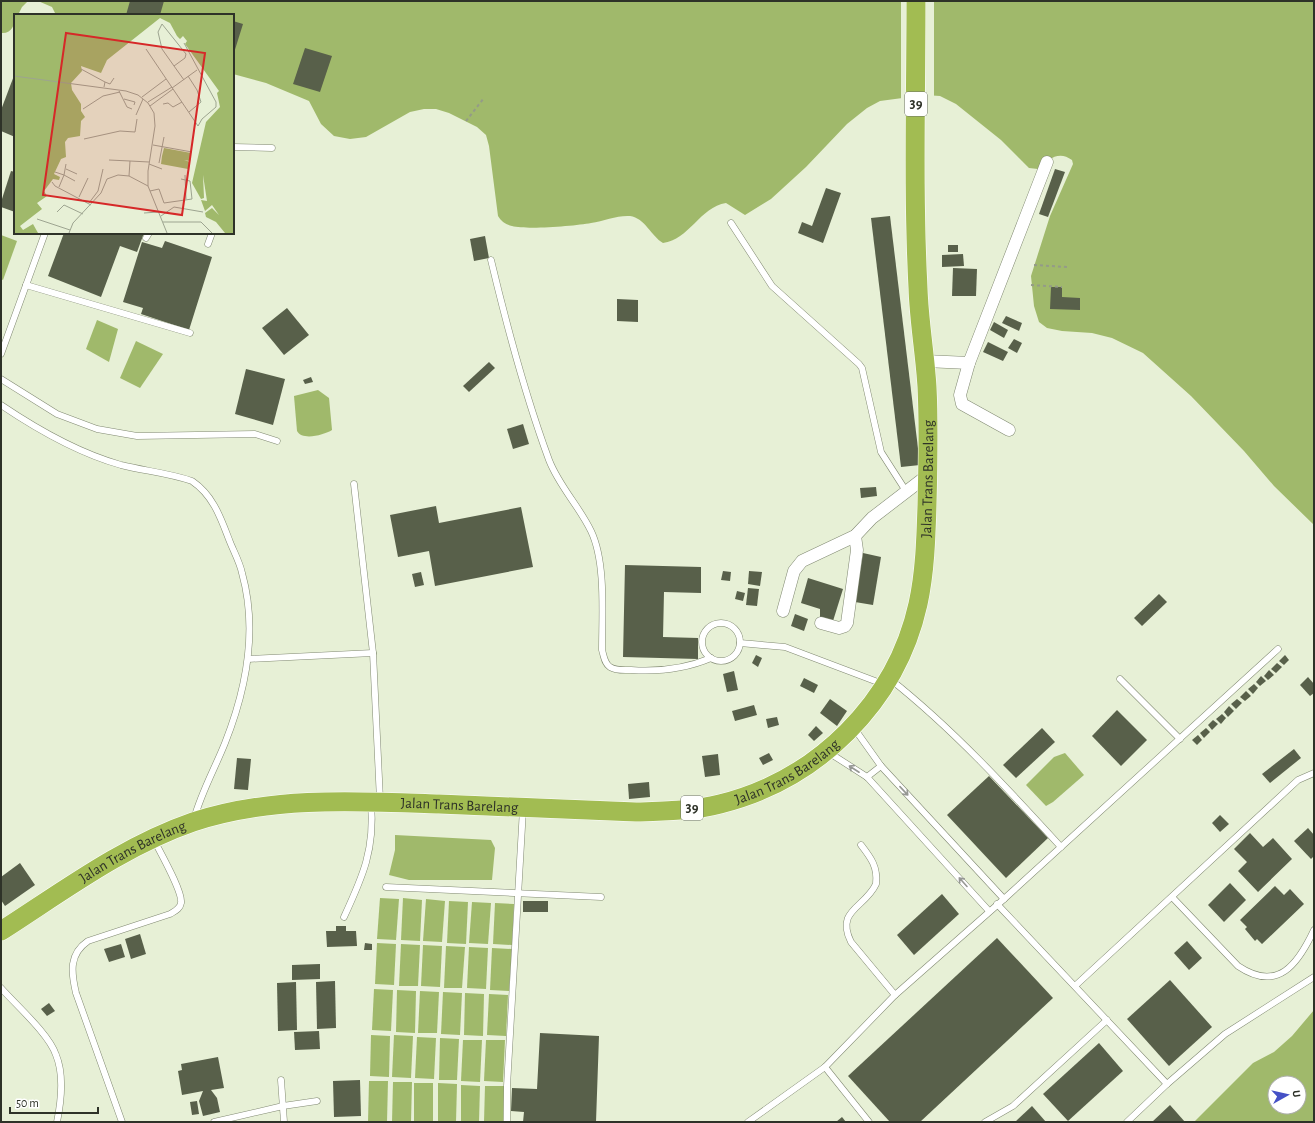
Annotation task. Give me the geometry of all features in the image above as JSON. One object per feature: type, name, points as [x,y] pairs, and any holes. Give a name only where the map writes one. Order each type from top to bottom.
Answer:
[{"type":"highway","name":"Jalan Trans Barelang","points":[[1,931],[119,856],[153,839],[193,822],[231,812],[270,806],[314,802],[375,802],[636,812],[676,811],[718,805],[755,794],[776,785],[802,770],[854,728],[887,682],[906,640],[918,605],[925,543],[928,475],[928,417],[925,361],[918,290],[916,207],[916,1]]},
{"type":"street","points":[[1009,430],[962,404],[960,395],[969,363],[1047,162]]},
{"type":"street","points":[[925,361],[969,363]]},
{"type":"street","points":[[783,611],[794,571],[802,561],[855,536],[872,518],[928,475]]},
{"type":"street","points":[[821,623],[839,628],[845,626],[847,623],[857,550],[855,536]]},
{"type":"lane","points":[[234,147],[272,148]]},
{"type":"lane","points":[[731,223],[772,286],[862,368],[881,452],[906,491]]},
{"type":"lane","points":[[1,354],[45,234]]},
{"type":"lane","points":[[208,244],[212,234]]},
{"type":"lane","points":[[491,260],[515,353],[549,459],[596,541],[600,562],[602,650],[604,660],[609,666],[616,670],[655,672],[681,669],[711,658],[724,661],[735,655],[740,643],[740,637],[732,627],[721,623],[710,626],[703,636],[703,648],[711,658]]},
{"type":"lane","points":[[26,285],[190,333]]},
{"type":"lane","points":[[1,379],[57,414],[98,429],[137,436],[255,434],[276,441]]},
{"type":"lane","points":[[1,405],[27,422],[85,453],[121,465],[181,477],[192,481],[202,488],[218,511],[242,573],[249,614],[248,659],[240,700],[193,822]]},
{"type":"lane","points":[[344,917],[360,884],[369,856],[375,802],[373,653],[354,484]]},
{"type":"lane","points":[[740,643],[785,647],[887,682],[908,693],[986,765],[1061,847]]},
{"type":"lane","points":[[748,1122],[825,1067],[895,995],[1004,899],[1278,649]]},
{"type":"lane","points":[[248,659],[373,653]]},
{"type":"lane","points":[[1120,679],[1180,739]]},
{"type":"lane","points":[[854,728],[881,766],[1004,899]]},
{"type":"lane","points":[[827,751],[867,777],[990,911]]},
{"type":"lane","points":[[867,777],[881,766]]},
{"type":"lane","points":[[1075,986],[1298,780],[1314,773]]},
{"type":"lane","points":[[507,1122],[507,1086],[523,807]]},
{"type":"lane","points":[[122,1122],[76,993],[73,979],[73,964],[79,946],[88,941],[170,914],[178,909],[181,904],[179,890],[153,839]]},
{"type":"lane","points":[[861,845],[873,861],[876,869],[876,884],[847,917],[846,932],[851,942],[895,995]]},
{"type":"lane","points":[[386,887],[601,897]]},
{"type":"lane","points":[[1172,896],[1238,966],[1248,973],[1256,976],[1274,975],[1292,966],[1303,954],[1314,930]]},
{"type":"lane","points":[[998,904],[1167,1084]]},
{"type":"lane","points":[[1127,1122],[1167,1084],[1225,1034],[1314,977]]},
{"type":"lane","points":[[1,988],[50,1043],[57,1055],[60,1071],[60,1108],[57,1122]]},
{"type":"lane","points":[[985,1122],[1013,1106],[1107,1020]]},
{"type":"lane","points":[[825,1067],[869,1122]]},
{"type":"lane","points":[[281,1080],[284,1122]]},
{"type":"lane","points":[[214,1122],[283,1106],[318,1101]]},
{"type":"path","points":[[466,121],[484,98]]},
{"type":"path","points":[[1034,265],[1067,267]]},
{"type":"path","points":[[1031,285],[1062,287]]},
{"type":"shaded area","points":[[1,1],[28,1],[22,7],[18,14],[14,14],[12,28],[8,32],[1,33]]},
{"type":"shaded area","points":[[38,1],[1314,1],[1314,525],[1274,486],[1244,451],[1191,396],[1143,353],[1112,338],[1092,333],[1062,331],[1047,328],[1039,322],[1034,306],[1031,276],[1050,216],[1073,164],[1072,160],[1067,157],[1058,156],[1050,159],[1038,169],[1029,168],[1001,140],[956,104],[940,96],[925,95],[880,101],[867,108],[847,124],[806,167],[771,199],[745,215],[726,203],[717,206],[701,217],[680,236],[672,241],[663,243],[640,220],[630,216],[621,216],[584,224],[551,227],[528,228],[506,224],[498,216],[489,146],[486,135],[477,127],[449,113],[436,109],[424,109],[410,112],[366,137],[350,139],[334,136],[321,124],[309,101],[266,83],[234,74],[234,14],[56,14],[52,7]]},
{"type":"shaded area","points":[[1,235],[17,241],[3,280],[1,279]]},
{"type":"shaded area","points":[[97,320],[118,329],[109,362],[86,349]]},
{"type":"shaded area","points":[[136,341],[163,354],[140,388],[120,378]]},
{"type":"shaded area","points":[[318,390],[329,398],[332,430],[324,434],[303,436],[297,431],[294,396]]},
{"type":"shaded area","points":[[1065,753],[1084,775],[1053,802],[1046,806],[1026,785],[1054,757]]},
{"type":"shaded area","points":[[395,835],[491,840],[495,848],[492,880],[409,880],[389,875],[395,850]]},
{"type":"shaded area","points":[[380,898],[399,899],[396,940],[377,939]]},
{"type":"shaded area","points":[[403,898],[422,900],[420,941],[401,940]]},
{"type":"shaded area","points":[[426,899],[445,901],[442,942],[423,941]]},
{"type":"shaded area","points":[[449,901],[468,902],[466,944],[447,943]]},
{"type":"shaded area","points":[[472,902],[491,903],[488,944],[469,943]]},
{"type":"shaded area","points":[[495,903],[514,904],[512,945],[493,944]]},
{"type":"shaded area","points":[[377,943],[396,944],[394,985],[375,984]]},
{"type":"shaded area","points":[[401,944],[420,945],[418,986],[399,986]]},
{"type":"shaded area","points":[[423,945],[442,946],[440,987],[421,986]]},
{"type":"shaded area","points":[[446,946],[465,947],[462,988],[444,988]]},
{"type":"shaded area","points":[[469,947],[488,948],[486,989],[467,988]]},
{"type":"shaded area","points":[[492,948],[512,949],[509,991],[490,990]]},
{"type":"shaded area","points":[[374,989],[393,990],[391,1031],[372,1030]]},
{"type":"shaded area","points":[[397,990],[416,991],[415,1033],[396,1032]]},
{"type":"shaded area","points":[[420,991],[439,992],[437,1033],[418,1033]]},
{"type":"shaded area","points":[[443,992],[462,993],[460,1035],[441,1034]]},
{"type":"shaded area","points":[[465,993],[484,994],[483,1036],[464,1035]]},
{"type":"shaded area","points":[[489,994],[508,995],[506,1036],[487,1035]]},
{"type":"shaded area","points":[[1314,1010],[1314,1122],[1194,1122],[1253,1063],[1274,1052],[1292,1036]]},
{"type":"shaded area","points":[[371,1035],[390,1036],[389,1077],[370,1076]]},
{"type":"shaded area","points":[[394,1035],[413,1036],[411,1078],[392,1077]]},
{"type":"shaded area","points":[[417,1037],[436,1038],[434,1079],[415,1078]]},
{"type":"shaded area","points":[[440,1038],[459,1039],[457,1080],[439,1080]]},
{"type":"shaded area","points":[[463,1040],[482,1040],[480,1082],[461,1081]]},
{"type":"shaded area","points":[[486,1040],[505,1040],[503,1082],[484,1081]]},
{"type":"shaded area","points":[[369,1081],[388,1081],[387,1122],[368,1122]]},
{"type":"shaded area","points":[[393,1082],[412,1082],[411,1122],[392,1122]]},
{"type":"shaded area","points":[[414,1083],[433,1083],[433,1122],[414,1122]]},
{"type":"shaded area","points":[[438,1083],[457,1084],[456,1122],[438,1122]]},
{"type":"shaded area","points":[[461,1085],[480,1086],[479,1122],[461,1122]]},
{"type":"shaded area","points":[[485,1086],[504,1086],[503,1122],[484,1122]]},
{"type":"pier","points":[[901,1],[934,1],[934,97],[901,100]]},
{"type":"building","points":[[130,1],[164,1],[160,14],[126,14]]},
{"type":"building","points":[[234,21],[243,24],[234,53]]},
{"type":"building","points":[[305,48],[332,56],[320,92],[293,84]]},
{"type":"building","points":[[14,76],[14,137],[1,131],[1,110]]},
{"type":"building","points":[[1055,169],[1065,172],[1048,217],[1039,214]]},
{"type":"building","points":[[11,171],[14,172],[14,212],[1,207],[1,202]]},
{"type":"building","points":[[826,188],[841,193],[823,243],[798,233],[802,222],[812,226]]},
{"type":"building","points":[[890,216],[920,465],[901,467],[871,218]]},
{"type":"building","points":[[64,234],[144,234],[137,252],[120,246],[101,297],[48,276]]},
{"type":"building","points":[[485,236],[489,258],[474,261],[470,239]]},
{"type":"building","points":[[165,241],[212,257],[189,330],[141,314],[143,308],[123,302],[142,242],[162,248]]},
{"type":"building","points":[[948,245],[958,245],[958,252],[948,252]]},
{"type":"building","points":[[963,254],[964,266],[942,267],[942,255]]},
{"type":"building","points":[[953,268],[977,269],[976,296],[952,296]]},
{"type":"building","points":[[1051,287],[1062,287],[1062,297],[1080,298],[1080,310],[1050,309]]},
{"type":"building","points":[[617,299],[638,300],[638,322],[617,321]]},
{"type":"building","points":[[287,308],[309,335],[284,355],[262,328]]},
{"type":"building","points":[[1006,316],[1022,323],[1019,331],[1002,323]]},
{"type":"building","points":[[994,322],[1008,330],[1004,338],[990,330]]},
{"type":"building","points":[[1014,339],[1022,343],[1017,353],[1008,348]]},
{"type":"building","points":[[988,342],[1008,352],[1003,361],[983,352]]},
{"type":"building","points":[[489,362],[495,368],[469,392],[463,386]]},
{"type":"building","points":[[246,369],[285,379],[273,425],[235,414]]},
{"type":"building","points":[[311,377],[313,382],[305,384],[303,380]]},
{"type":"building","points":[[523,424],[529,444],[513,449],[507,429]]},
{"type":"building","points":[[876,487],[877,496],[861,498],[860,488]]},
{"type":"building","points":[[436,506],[439,523],[521,507],[533,567],[435,586],[429,551],[398,557],[390,515]]},
{"type":"building","points":[[863,553],[881,557],[873,605],[855,602]]},
{"type":"building","points":[[625,565],[701,567],[701,593],[664,592],[663,637],[698,638],[698,659],[623,657]]},
{"type":"building","points":[[723,571],[731,572],[730,581],[721,580]]},
{"type":"building","points":[[749,571],[762,572],[760,586],[748,584]]},
{"type":"building","points":[[421,572],[424,585],[415,587],[412,574]]},
{"type":"building","points":[[808,578],[843,589],[833,621],[820,617],[820,609],[801,603]]},
{"type":"building","points":[[748,588],[759,589],[757,606],[746,605]]},
{"type":"building","points":[[737,591],[745,593],[743,601],[735,599]]},
{"type":"building","points":[[1159,594],[1167,602],[1142,626],[1134,618]]},
{"type":"building","points":[[795,614],[808,619],[804,631],[791,626]]},
{"type":"building","points":[[756,655],[762,658],[758,667],[752,663]]},
{"type":"building","points":[[1285,655],[1289,660],[1284,665],[1279,661]]},
{"type":"building","points":[[1277,663],[1282,667],[1276,673],[1271,669]]},
{"type":"building","points":[[1269,670],[1274,675],[1268,680],[1264,676]]},
{"type":"building","points":[[734,671],[738,690],[727,692],[723,674]]},
{"type":"building","points":[[1261,676],[1266,681],[1260,686],[1256,682]]},
{"type":"building","points":[[1308,677],[1314,684],[1314,693],[1310,696],[1300,685]]},
{"type":"building","points":[[804,678],[818,685],[814,693],[800,686]]},
{"type":"building","points":[[1254,684],[1258,688],[1253,694],[1248,689]]},
{"type":"building","points":[[1246,691],[1251,696],[1245,701],[1240,697]]},
{"type":"building","points":[[830,699],[847,711],[837,726],[820,713]]},
{"type":"building","points":[[1237,699],[1242,703],[1236,709],[1231,704]]},
{"type":"building","points":[[754,705],[757,715],[735,721],[732,711]]},
{"type":"building","points":[[1229,706],[1234,711],[1228,717],[1224,712]]},
{"type":"building","points":[[1117,710],[1147,740],[1121,766],[1092,736]]},
{"type":"building","points":[[1222,714],[1226,718],[1221,724],[1216,719]]},
{"type":"building","points":[[777,717],[779,725],[768,728],[766,719]]},
{"type":"building","points":[[1213,720],[1218,724],[1212,730],[1208,725]]},
{"type":"building","points":[[816,726],[823,733],[814,741],[808,735]]},
{"type":"building","points":[[1042,728],[1055,742],[1016,778],[1003,765]]},
{"type":"building","points":[[1206,728],[1210,732],[1204,738],[1200,733]]},
{"type":"building","points":[[1198,735],[1202,740],[1197,745],[1192,740]]},
{"type":"building","points":[[1294,749],[1301,758],[1270,783],[1262,774]]},
{"type":"building","points":[[769,753],[773,760],[763,765],[759,758]]},
{"type":"building","points":[[718,754],[720,775],[705,777],[702,756]]},
{"type":"building","points":[[237,758],[251,759],[248,790],[234,789]]},
{"type":"building","points":[[989,776],[1048,838],[1006,878],[947,815]]},
{"type":"building","points":[[649,782],[650,797],[629,799],[628,784]]},
{"type":"building","points":[[1220,815],[1229,824],[1220,832],[1212,823]]},
{"type":"building","points":[[1308,828],[1314,835],[1314,856],[1311,859],[1294,841]]},
{"type":"building","points":[[1250,833],[1263,847],[1273,838],[1292,859],[1258,892],[1238,871],[1247,862],[1234,849]]},
{"type":"building","points":[[20,863],[35,885],[5,906],[1,900],[1,877]]},
{"type":"building","points":[[1230,883],[1246,900],[1224,922],[1208,905]]},
{"type":"building","points":[[1275,886],[1284,895],[1290,889],[1304,904],[1262,944],[1257,939],[1255,941],[1245,929],[1247,927],[1240,920]]},
{"type":"building","points":[[942,894],[959,914],[914,955],[897,935]]},
{"type":"building","points":[[523,901],[548,901],[548,912],[523,912]]},
{"type":"building","points":[[336,926],[346,926],[346,931],[356,931],[357,946],[327,947],[326,931],[336,931]]},
{"type":"building","points":[[140,934],[146,954],[131,959],[125,939]]},
{"type":"building","points":[[997,938],[1053,998],[920,1122],[890,1122],[848,1076]]},
{"type":"building","points":[[1187,941],[1202,958],[1189,970],[1174,953]]},
{"type":"building","points":[[365,943],[372,944],[372,950],[364,950]]},
{"type":"building","points":[[121,944],[125,957],[109,962],[104,949]]},
{"type":"building","points":[[320,964],[320,979],[292,980],[292,965]]},
{"type":"building","points":[[1170,980],[1212,1027],[1169,1066],[1127,1019]]},
{"type":"building","points":[[335,981],[336,1028],[317,1029],[316,982]]},
{"type":"building","points":[[296,982],[297,1030],[278,1031],[277,983]]},
{"type":"building","points":[[49,1003],[55,1011],[47,1016],[41,1009]]},
{"type":"building","points":[[319,1031],[320,1049],[295,1050],[294,1032]]},
{"type":"building","points":[[540,1033],[599,1036],[596,1122],[523,1122],[524,1112],[511,1111],[512,1088],[537,1089]]},
{"type":"building","points":[[1099,1043],[1123,1071],[1068,1121],[1043,1094]]},
{"type":"building","points":[[218,1057],[224,1088],[211,1090],[217,1098],[220,1112],[203,1116],[199,1101],[203,1091],[182,1095],[178,1071],[182,1070],[181,1064]]},
{"type":"building","points":[[360,1080],[361,1116],[334,1117],[333,1081]]},
{"type":"building","points":[[197,1101],[199,1114],[192,1115],[190,1102]]},
{"type":"building","points":[[1170,1105],[1185,1122],[1152,1122]]},
{"type":"building","points":[[1032,1106],[1046,1122],[1015,1122]]},
{"type":"building","points":[[842,1117],[846,1122],[836,1122]]}]
